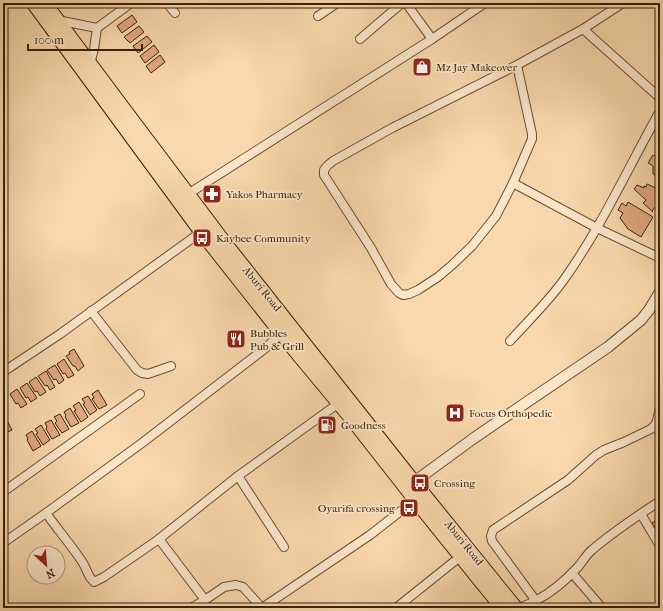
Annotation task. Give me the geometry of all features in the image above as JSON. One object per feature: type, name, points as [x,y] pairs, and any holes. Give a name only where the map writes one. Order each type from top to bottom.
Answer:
[{"type":"highway","name":"Aburi Road","points":[[33,3],[201,232],[281,334],[296,342],[414,482],[517,608]]},
{"type":"highway","name":"Aburi Road","points":[[45,3],[230,249],[339,403],[502,608]]},
{"type":"street","points":[[90,64],[97,28],[132,3]]},
{"type":"street","points":[[167,3],[175,14]]},
{"type":"street","points":[[318,16],[337,3]]},
{"type":"street","points":[[360,39],[402,3]]},
{"type":"street","points":[[406,3],[432,39]]},
{"type":"street","points":[[517,65],[532,140],[513,183],[496,216],[472,246],[438,277],[409,294],[403,295],[399,293],[391,284],[324,175],[324,170],[327,166],[392,128],[517,65],[583,29],[623,3]]},
{"type":"street","points":[[188,194],[432,39],[482,4]]},
{"type":"street","points":[[57,20],[97,28]]},
{"type":"street","points":[[583,29],[660,98]]},
{"type":"street","points":[[510,341],[563,281],[597,228],[660,111]]},
{"type":"street","points":[[513,183],[597,228],[660,258]]},
{"type":"street","points":[[3,372],[60,334],[201,232]]},
{"type":"street","points":[[414,482],[474,438],[608,347],[640,320],[649,310],[660,292]]},
{"type":"street","points":[[92,311],[137,370],[142,374],[148,374],[171,366]]},
{"type":"street","points":[[3,543],[148,439],[263,350],[281,334]]},
{"type":"street","points":[[3,492],[140,394]]},
{"type":"street","points":[[46,513],[84,565],[94,582],[104,577],[159,539],[238,476],[339,403]]},
{"type":"street","points":[[536,601],[492,541],[491,536],[493,530],[568,480],[596,455],[655,426],[660,407]]},
{"type":"street","points":[[238,476],[284,547]]},
{"type":"street","points":[[191,608],[224,587],[236,585],[243,587],[262,608],[370,535],[415,500]]},
{"type":"street","points":[[517,608],[536,601],[552,590],[572,573],[590,552],[601,542],[660,501]]},
{"type":"street","points":[[641,514],[660,546]]},
{"type":"street","points":[[159,539],[205,600]]},
{"type":"street","points":[[396,608],[460,556]]},
{"type":"street","points":[[572,573],[602,608]]},
{"type":"building","points":[[132,15],[137,22],[122,33],[117,26]]},
{"type":"building","points":[[139,26],[144,32],[130,43],[124,37]]},
{"type":"building","points":[[147,36],[152,42],[138,53],[133,46]]},
{"type":"building","points":[[154,45],[159,52],[145,63],[140,56]]},
{"type":"building","points":[[160,55],[165,62],[151,73],[146,66]]},
{"type":"building","points":[[659,154],[660,179],[653,174],[653,166],[648,163],[653,155],[657,157]]},
{"type":"building","points":[[647,184],[658,189],[660,187],[660,205],[659,207],[656,206],[652,211],[653,212],[643,203],[646,200],[634,189],[637,185],[644,188]]},
{"type":"building","points":[[628,202],[653,217],[641,237],[628,229],[620,218],[623,213],[618,210],[622,203],[626,206]]},
{"type":"building","points":[[74,349],[84,366],[78,371],[66,356]]},
{"type":"building","points":[[64,359],[74,375],[68,378],[65,373],[63,374],[57,364]]},
{"type":"building","points":[[55,365],[64,380],[59,384],[47,370]]},
{"type":"building","points":[[46,371],[55,387],[50,390],[38,376]]},
{"type":"building","points":[[36,377],[46,392],[40,396],[37,391],[35,392],[29,382]]},
{"type":"building","points":[[27,383],[37,398],[31,402],[28,397],[26,398],[20,388]]},
{"type":"building","points":[[17,389],[27,404],[21,408],[18,403],[16,404],[10,394]]},
{"type":"building","points":[[98,390],[107,405],[99,409],[92,399],[94,398],[92,394]]},
{"type":"building","points":[[88,396],[97,410],[90,415],[83,404],[85,403],[82,399]]},
{"type":"building","points":[[79,402],[88,417],[81,422],[74,411],[76,410],[73,406]]},
{"type":"building","points":[[70,408],[79,423],[71,427],[65,417],[64,412]]},
{"type":"building","points":[[60,414],[69,429],[62,433],[55,423],[57,421],[54,417]]},
{"type":"building","points":[[5,417],[12,430],[3,434],[3,419]]},
{"type":"building","points":[[51,420],[60,435],[52,439],[46,429],[47,427],[45,423]]},
{"type":"building","points":[[41,425],[50,440],[43,445],[36,434],[38,433],[35,429]]},
{"type":"building","points":[[32,431],[41,446],[33,451],[26,435]]},
{"type":"building","points":[[660,518],[660,536],[652,523]]},
{"type":"place","name":"Mz Jay Makeover","points":[[422,67]]},
{"type":"place","name":"Yakos Pharmacy","points":[[212,194]]},
{"type":"place","name":"Kaybee Community","points":[[202,238]]},
{"type":"place","name":"Bubbles Pub & Grill","points":[[236,339]]},
{"type":"place","name":"Focus Orthopedic","points":[[455,413]]},
{"type":"place","name":"Goodness","points":[[327,425]]},
{"type":"place","name":"Crossing","points":[[420,483]]},
{"type":"place","name":"Oyarifa crossing","points":[[409,508]]}]
